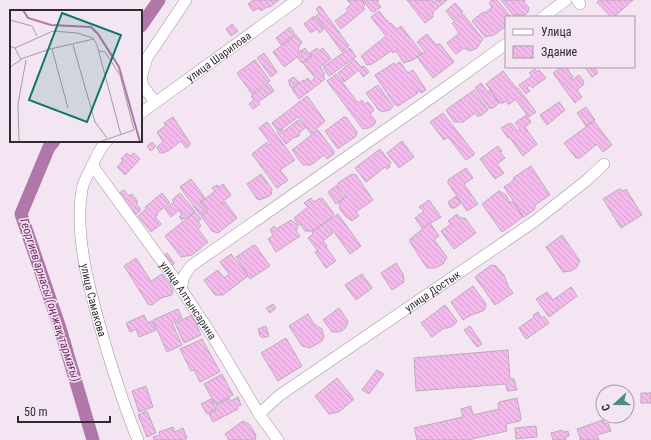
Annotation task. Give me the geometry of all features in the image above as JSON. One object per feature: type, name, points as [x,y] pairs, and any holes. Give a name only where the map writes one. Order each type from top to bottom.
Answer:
[{"type":"street","points":[[142,74],[147,58],[186,0]]},
{"type":"street","name":"улица Шарипова","points":[[142,112],[297,0]]},
{"type":"street","points":[[544,16],[566,0]]},
{"type":"street","points":[[181,289],[184,276],[191,266],[505,45]]},
{"type":"street","points":[[142,82],[143,86],[155,102]]},
{"type":"street","points":[[94,161],[106,142]]},
{"type":"street","name":"улица Алтынсарина","points":[[94,161],[213,337],[258,414],[278,440]]},
{"type":"street","name":"улица Самакова","points":[[94,161],[87,174],[82,189],[80,214],[84,258],[98,323],[118,386],[138,440]]},
{"type":"street","name":"улица Достык","points":[[258,414],[280,395],[535,221],[587,180],[604,164]]},
{"type":"building","points":[[253,0],[279,0],[270,7],[267,7],[261,11],[259,8],[253,11],[248,4]]},
{"type":"building","points":[[347,0],[362,0],[365,5],[363,7],[365,9],[341,29],[335,21],[348,11],[346,9],[351,4]]},
{"type":"building","points":[[363,0],[379,0],[377,2],[381,7],[374,12],[371,11]]},
{"type":"building","points":[[407,0],[432,0],[433,3],[436,0],[447,0],[433,12],[433,17],[425,23]]},
{"type":"building","points":[[492,0],[497,0],[510,16],[505,16],[505,27],[494,35],[485,37],[472,21],[492,7],[489,3]]},
{"type":"building","points":[[501,0],[525,0],[524,2],[529,8],[528,12],[525,15],[513,15]]},
{"type":"building","points":[[599,0],[633,0],[615,16],[610,16],[597,2]]},
{"type":"building","points":[[455,3],[463,12],[453,20],[446,11]]},
{"type":"building","points":[[320,6],[349,46],[342,52],[316,16],[319,13],[316,9]]},
{"type":"building","points":[[379,11],[390,24],[391,23],[397,29],[401,26],[422,53],[413,60],[404,63],[396,51],[393,53],[391,51],[372,64],[367,65],[361,56],[386,36],[371,17]]},
{"type":"building","points":[[463,14],[483,39],[477,48],[470,51],[464,48],[456,54],[447,43],[459,33],[452,23]]},
{"type":"building","points":[[314,16],[324,29],[320,33],[317,29],[310,32],[304,24]]},
{"type":"building","points":[[232,24],[238,31],[231,36],[226,29]]},
{"type":"building","points":[[290,27],[295,34],[281,45],[276,38]]},
{"type":"building","points":[[427,34],[436,45],[440,44],[454,62],[433,78],[417,57],[425,52],[417,42]]},
{"type":"building","points":[[296,35],[302,42],[298,48],[301,52],[299,54],[300,55],[284,67],[273,52]]},
{"type":"building","points":[[305,48],[311,56],[302,63],[298,58],[302,55],[301,51]]},
{"type":"building","points":[[317,48],[319,51],[323,48],[331,59],[320,67],[325,74],[323,76],[325,79],[299,99],[292,89],[303,80],[304,81],[308,78],[310,82],[315,78],[303,63],[312,56],[310,53]]},
{"type":"building","points":[[350,48],[356,57],[329,76],[323,67]]},
{"type":"building","points":[[264,53],[277,72],[271,77],[257,58]]},
{"type":"building","points":[[255,60],[270,81],[252,94],[237,73]]},
{"type":"building","points":[[354,60],[361,67],[364,66],[369,72],[363,77],[359,70],[344,82],[338,73]]},
{"type":"building","points":[[400,62],[408,73],[413,70],[426,90],[421,93],[419,90],[417,91],[418,93],[398,106],[394,104],[375,75],[394,63],[395,65]]},
{"type":"building","points":[[560,68],[567,68],[573,77],[571,79],[572,80],[579,75],[584,82],[583,85],[577,90],[582,97],[575,103],[553,73]]},
{"type":"building","points":[[586,68],[595,68],[598,73],[592,77]]},
{"type":"building","points":[[535,69],[537,72],[539,70],[546,78],[532,88],[530,85],[527,88],[530,91],[526,94],[519,85],[532,76],[529,73]]},
{"type":"building","points":[[503,71],[536,112],[529,117],[515,99],[510,104],[506,101],[500,103],[486,84]]},
{"type":"building","points":[[336,74],[358,103],[362,100],[365,104],[368,102],[374,110],[370,114],[376,121],[374,125],[363,129],[327,81]]},
{"type":"building","points":[[293,77],[299,82],[292,88],[288,81]]},
{"type":"building","points":[[481,83],[488,92],[490,90],[499,103],[493,108],[489,108],[475,88]]},
{"type":"building","points":[[269,84],[274,91],[258,102],[260,104],[253,109],[249,104],[254,100],[251,96]]},
{"type":"building","points":[[378,85],[393,106],[390,110],[382,112],[366,93]]},
{"type":"building","points":[[474,90],[488,110],[480,116],[477,116],[475,113],[463,122],[454,122],[446,110]]},
{"type":"building","points":[[307,96],[325,121],[311,134],[298,117],[283,128],[277,130],[272,123]]},
{"type":"building","points":[[559,102],[565,110],[547,125],[540,115]]},
{"type":"building","points":[[586,107],[595,120],[586,126],[577,113]]},
{"type":"building","points":[[443,113],[475,154],[466,160],[448,137],[444,140],[430,122]]},
{"type":"building","points":[[526,115],[531,122],[525,127],[537,144],[523,156],[501,128],[510,123],[518,131],[520,129],[515,123]]},
{"type":"building","points":[[173,117],[190,145],[186,148],[181,141],[168,151],[160,153],[157,148],[163,142],[157,132],[166,125],[164,123]]},
{"type":"building","points":[[346,117],[357,132],[356,136],[338,149],[325,131]]},
{"type":"building","points":[[298,120],[305,128],[300,132],[299,136],[293,138],[286,144],[277,132],[282,129],[284,131]]},
{"type":"building","points":[[594,121],[612,145],[603,152],[597,144],[580,158],[576,158],[564,143]]},
{"type":"building","points":[[267,122],[295,160],[280,170],[288,180],[277,188],[252,154],[267,142],[269,145],[271,144],[259,128]]},
{"type":"building","points":[[318,130],[334,151],[334,154],[327,159],[324,155],[311,165],[303,165],[292,150]]},
{"type":"building","points":[[402,141],[414,157],[399,168],[387,153]]},
{"type":"building","points":[[152,142],[156,146],[151,151],[147,146]]},
{"type":"building","points":[[498,146],[502,151],[500,152],[505,158],[497,164],[504,173],[495,179],[480,159]]},
{"type":"building","points":[[380,149],[391,163],[389,165],[390,167],[387,169],[385,167],[366,182],[355,168]]},
{"type":"building","points":[[127,153],[130,156],[134,153],[140,159],[125,175],[117,167],[123,161],[121,159]]},
{"type":"building","points":[[531,166],[550,195],[535,205],[535,209],[524,217],[504,187],[514,180],[513,178]]},
{"type":"building","points":[[466,168],[473,178],[464,184],[478,204],[467,211],[448,183],[448,180]]},
{"type":"building","points":[[261,174],[272,189],[271,195],[259,200],[247,184]]},
{"type":"building","points":[[352,174],[356,175],[373,200],[356,212],[359,216],[352,221],[345,216],[340,209],[339,202],[346,197],[337,186],[338,183]]},
{"type":"building","points":[[191,179],[205,198],[200,202],[206,210],[200,215],[180,187]]},
{"type":"building","points":[[223,184],[231,195],[221,203],[222,204],[225,202],[237,218],[218,233],[212,231],[201,216],[208,210],[201,202],[215,191],[212,188],[217,185],[219,187]]},
{"type":"building","points":[[336,186],[344,198],[336,204],[328,192]]},
{"type":"building","points":[[619,189],[624,191],[626,189],[642,215],[621,228],[603,199]]},
{"type":"building","points":[[124,190],[129,196],[132,194],[138,202],[136,203],[141,210],[135,216],[118,194]]},
{"type":"building","points":[[499,191],[506,195],[510,203],[512,201],[523,217],[502,232],[482,204]]},
{"type":"building","points":[[162,193],[170,203],[157,213],[158,215],[155,217],[161,224],[151,232],[138,216],[146,209],[145,207]]},
{"type":"building","points":[[180,193],[195,211],[186,219],[184,218],[182,220],[179,217],[182,215],[179,210],[171,217],[165,209],[174,202],[172,200]]},
{"type":"building","points":[[456,196],[461,203],[455,208],[451,208],[448,202]]},
{"type":"building","points":[[311,198],[314,202],[320,198],[323,199],[334,214],[330,219],[313,231],[305,231],[300,224],[298,225],[294,218],[308,207],[304,203]]},
{"type":"building","points":[[429,200],[441,217],[422,228],[415,218],[424,211],[419,207]]},
{"type":"building","points":[[195,212],[201,219],[198,221],[201,226],[198,229],[208,242],[192,255],[181,257],[165,236]]},
{"type":"building","points":[[338,214],[361,246],[350,254],[332,229],[331,230],[333,233],[323,241],[336,261],[326,268],[315,252],[318,251],[308,238],[313,234],[312,232]]},
{"type":"building","points":[[457,214],[460,218],[465,218],[476,233],[454,249],[441,231],[451,224],[448,221]]},
{"type":"building","points":[[291,220],[298,227],[296,231],[300,236],[276,252],[268,239],[273,235],[270,230],[274,226],[276,229]]},
{"type":"building","points":[[430,223],[439,236],[434,240],[447,257],[443,264],[435,268],[427,268],[410,242],[410,239]]},
{"type":"building","points":[[562,235],[580,261],[577,267],[571,271],[563,272],[546,247]]},
{"type":"building","points":[[254,245],[270,266],[250,279],[236,257]]},
{"type":"building","points":[[167,253],[174,263],[172,267],[163,256]]},
{"type":"building","points":[[231,254],[248,276],[223,295],[215,295],[204,280],[218,270],[224,278],[229,274],[220,262]]},
{"type":"building","points":[[136,258],[151,281],[162,274],[173,289],[172,295],[161,298],[152,305],[148,304],[124,266]]},
{"type":"building","points":[[396,263],[403,274],[404,282],[392,290],[381,273]]},
{"type":"building","points":[[491,265],[496,266],[504,275],[508,286],[513,293],[495,305],[475,277]]},
{"type":"building","points":[[362,274],[372,288],[356,300],[345,285]]},
{"type":"building","points":[[473,286],[486,304],[485,309],[463,320],[451,302]]},
{"type":"building","points":[[571,287],[577,296],[549,317],[536,299],[547,292],[553,300]]},
{"type":"building","points":[[273,304],[276,308],[270,313],[266,308]]},
{"type":"building","points":[[445,305],[457,321],[454,325],[444,328],[432,337],[421,323]]},
{"type":"building","points":[[339,308],[348,321],[346,327],[342,331],[332,332],[323,320]]},
{"type":"building","points":[[178,309],[182,318],[172,323],[182,345],[167,352],[153,320]]},
{"type":"building","points":[[538,312],[542,318],[544,316],[549,323],[526,339],[519,328],[534,317],[533,315]]},
{"type":"building","points":[[308,314],[314,324],[322,329],[324,337],[322,341],[310,348],[302,346],[289,326]]},
{"type":"building","points":[[144,315],[148,323],[152,321],[156,330],[139,337],[136,329],[130,332],[126,323]]},
{"type":"building","points":[[192,315],[201,335],[184,343],[175,323]]},
{"type":"building","points":[[266,326],[269,336],[263,338],[260,336],[258,329]]},
{"type":"building","points":[[470,326],[482,344],[477,347],[464,330]]},
{"type":"building","points":[[286,338],[302,366],[278,381],[261,353]]},
{"type":"building","points":[[202,339],[220,372],[200,382],[194,370],[191,371],[180,349]]},
{"type":"building","points":[[508,350],[510,379],[514,379],[517,390],[507,391],[506,384],[416,391],[414,358]]},
{"type":"building","points":[[377,370],[384,374],[369,394],[362,390]]},
{"type":"building","points":[[222,374],[233,395],[215,404],[204,384]]},
{"type":"building","points":[[337,378],[354,399],[339,412],[329,414],[315,396]]},
{"type":"building","points":[[146,386],[153,407],[139,412],[132,391]]},
{"type":"building","points":[[641,393],[651,393],[651,403],[641,403]]},
{"type":"building","points":[[238,397],[241,405],[237,407],[238,409],[213,422],[209,414],[218,409],[216,405],[229,398],[231,401]]},
{"type":"building","points":[[517,398],[521,418],[520,421],[506,424],[507,431],[468,440],[417,440],[414,428],[463,417],[461,409],[471,406],[473,415],[499,409],[499,402]]},
{"type":"building","points":[[211,399],[216,409],[207,414],[201,404]]},
{"type":"building","points":[[147,411],[156,433],[147,437],[138,415]]},
{"type":"building","points":[[243,421],[249,424],[256,435],[255,440],[229,440],[225,434]]},
{"type":"building","points":[[595,423],[595,424],[608,424],[611,431],[597,435],[599,440],[581,440],[577,429]]},
{"type":"building","points":[[536,426],[537,437],[516,439],[515,428]]},
{"type":"building","points":[[173,427],[175,432],[183,428],[187,438],[185,440],[154,440],[153,437],[160,435],[159,432]]},
{"type":"building","points":[[562,430],[563,432],[568,431],[569,436],[565,438],[566,440],[553,440],[551,433]]},
{"type":"waterway","name":"Георгиев арнасы (оң жақ тармағы)","points":[[142,25],[159,0]]},
{"type":"waterway","name":"Георгиев арнасы (оң жақ тармағы)","points":[[53,142],[49,147],[21,214],[60,328],[93,440]]}]
